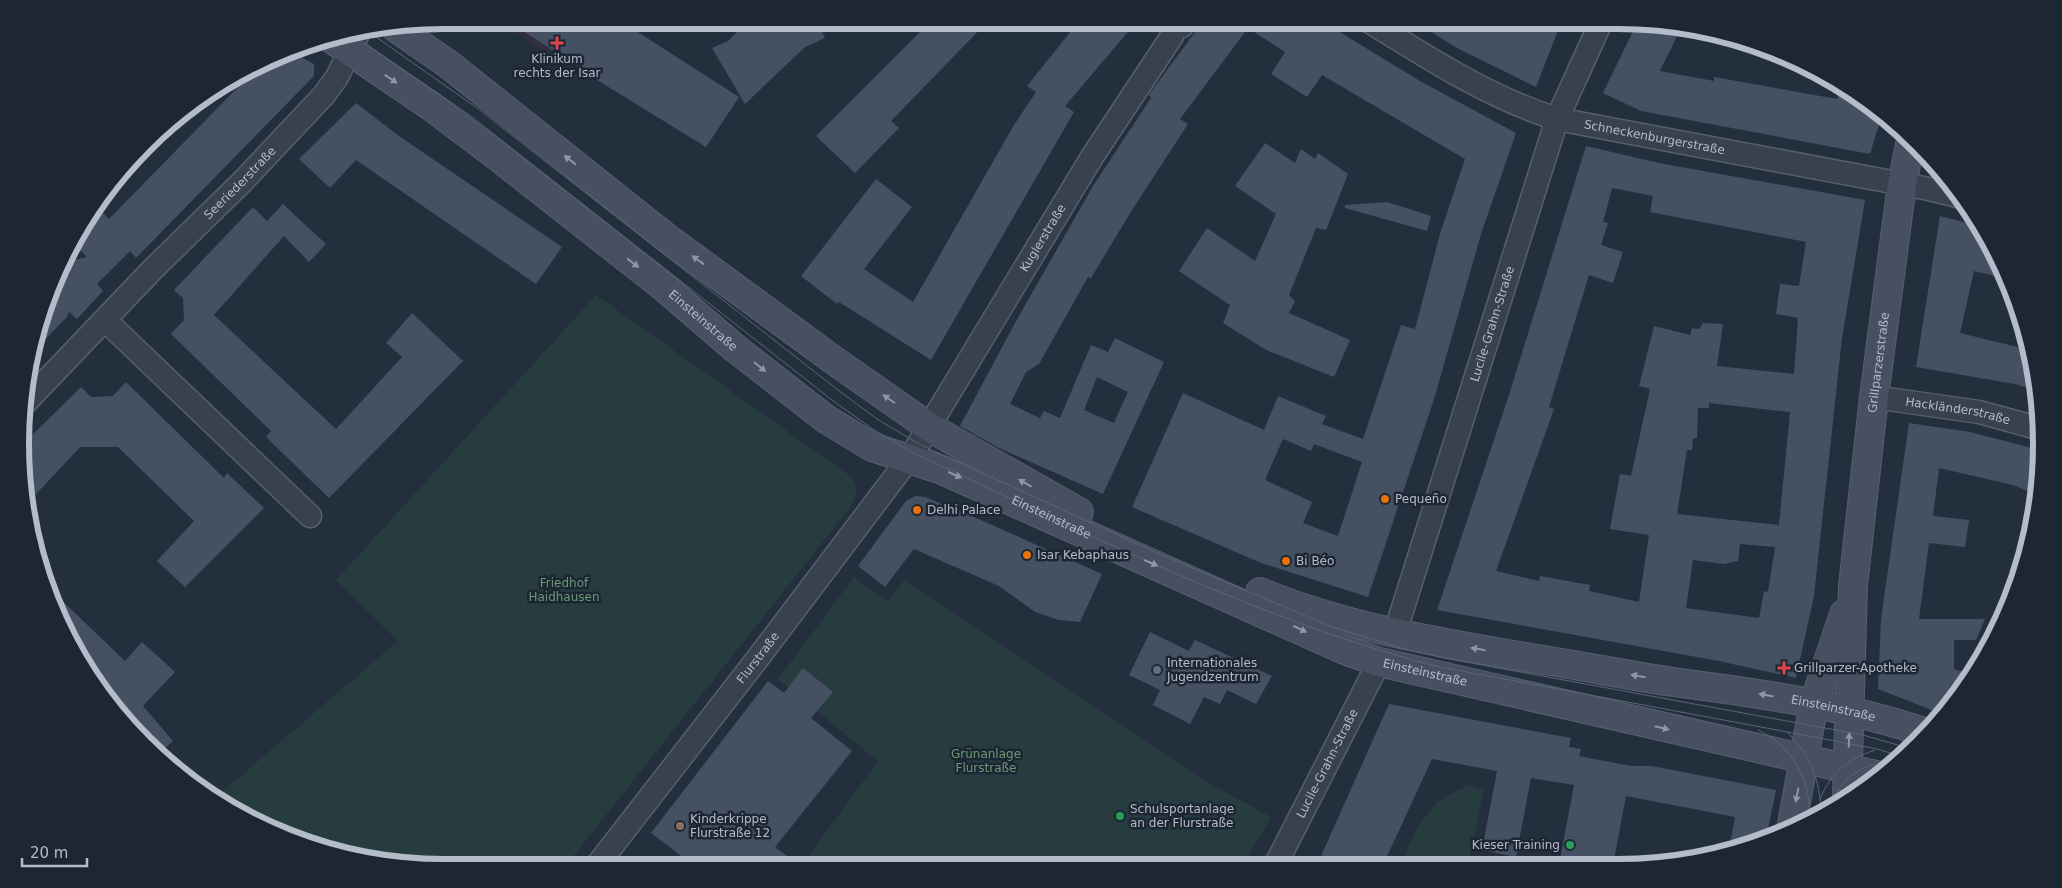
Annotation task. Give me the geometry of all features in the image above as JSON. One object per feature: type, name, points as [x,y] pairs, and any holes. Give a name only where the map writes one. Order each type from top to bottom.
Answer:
[{"type":"main road","name":"Einsteinstraße","points":[[401,31],[448,64],[667,238],[919,443],[942,470],[1347,651],[1379,662],[1870,774]]},
{"type":"main road","name":"Einsteinstraße","points":[[347,41],[665,288],[736,348],[826,418],[872,447],[919,443],[1216,573],[1292,604],[1336,619],[1395,634],[1666,681],[1727,688],[1814,704],[1850,711],[1919,731]]},
{"type":"main road","name":"Grillparzerstraße","points":[[1847,790],[1853,586],[1874,397],[1902,184],[1909,148]]},
{"type":"main road","name":"Grillparzerstraße","points":[[1793,820],[1814,704],[1853,586]]},
{"type":"street","name":"Kuglerstraße","points":[[919,443],[1092,157],[1176,29]]},
{"type":"street","name":"Schneckenburgerstraße","points":[[1381,29],[1433,62],[1509,102],[1557,120],[1902,184],[1950,195]]},
{"type":"street","name":"Lucile-Grahn-Straße","points":[[1395,634],[1557,120],[1598,29]]},
{"type":"street","name":"Seeriederstraße","points":[[32,396],[324,95],[337,77],[347,41]]},
{"type":"street","points":[[106,321],[310,516]]},
{"type":"street","name":"Hackländerstraße","points":[[1874,397],[1979,412],[2032,427]]},
{"type":"street","name":"Flurstraße","points":[[602,859],[758,658],[919,443]]},
{"type":"street","name":"Lucile-Grahn-Straße","points":[[1279,859],[1379,662]]},
{"type":"shaded area","name":"Klinikum rechts der Isar","points":[[509,29],[591,29],[568,66]]},
{"type":"green space","name":"Friedhof Haidhausen","points":[[596,295],[853,478],[856,486],[856,494],[849,509],[571,859],[417,858],[363,851],[337,845],[285,828],[236,804],[220,794],[398,641],[336,580]]},
{"type":"green space","name":"Grünanlage Flurstraße","points":[[854,577],[888,602],[904,580],[1205,781],[1271,817],[1247,859],[806,859],[878,761],[778,679]]},
{"type":"green space","points":[[1469,785],[1484,790],[1469,859],[1404,859],[1412,838],[1428,813],[1444,798]]},
{"type":"building","points":[[520,29],[633,29],[739,97],[706,147]]},
{"type":"building","points":[[740,29],[820,29],[825,38],[805,47],[745,104],[712,48],[728,41]]},
{"type":"building","points":[[923,29],[980,29],[891,121],[899,128],[855,173],[816,136]]},
{"type":"building","points":[[1073,29],[1130,29],[1065,106],[1074,112],[931,360],[839,302],[837,304],[801,276],[876,179],[912,207],[864,269],[913,302],[1014,125],[1036,92],[1027,86]]},
{"type":"building","points":[[1197,29],[1247,29],[1180,119],[1188,124],[1132,210],[1091,278],[1088,277],[1039,364],[1026,372],[1010,404],[1040,418],[1044,411],[1060,418],[1091,345],[1108,352],[1115,338],[1164,362],[1103,494],[999,448],[960,426],[1015,323],[1093,186],[1151,98],[1149,95]],"holes":[[[1097,377],[1128,392],[1114,423],[1084,410]]]},
{"type":"building","points":[[1250,29],[1335,29],[1420,81],[1516,133],[1481,234],[1435,396],[1368,597],[1261,563],[1132,507],[1183,393],[1264,430],[1278,396],[1326,416],[1322,424],[1363,439],[1401,325],[1415,329],[1440,234],[1465,159],[1322,75],[1307,97],[1271,74],[1285,52]],"holes":[[[1283,439],[1311,451],[1314,444],[1362,462],[1338,536],[1303,523],[1312,502],[1265,480]]]},
{"type":"building","points":[[1426,29],[1559,29],[1536,87],[1457,48]]},
{"type":"building","points":[[1634,30],[1672,32],[1678,33],[1660,71],[1714,81],[1714,77],[1837,99],[1839,92],[1880,122],[1870,154],[1641,111],[1603,93]]},
{"type":"building","points":[[298,55],[314,64],[314,76],[136,258],[130,251],[97,284],[103,291],[77,319],[69,312],[67,317],[42,343],[60,285],[72,261],[87,257],[78,248],[101,211],[109,219],[243,82],[241,81]]},
{"type":"building","points":[[356,103],[399,136],[562,247],[536,284],[356,160],[330,188],[299,159]]},
{"type":"building","points":[[1265,143],[1295,163],[1301,149],[1315,159],[1318,153],[1348,174],[1326,230],[1316,228],[1289,295],[1295,301],[1289,313],[1350,340],[1334,377],[1266,350],[1223,323],[1230,305],[1179,271],[1207,228],[1255,261],[1276,214],[1235,186]]},
{"type":"building","points":[[1586,146],[1659,163],[1865,200],[1842,338],[1814,596],[1796,678],[1719,661],[1437,610],[1509,395]],"holes":[[[1612,188],[1653,196],[1650,212],[1806,242],[1799,286],[1780,284],[1776,314],[1798,318],[1794,374],[1717,366],[1723,324],[1703,323],[1699,329],[1692,328],[1690,335],[1654,326],[1639,386],[1650,389],[1631,476],[1620,474],[1610,529],[1649,535],[1639,602],[1589,591],[1590,585],[1540,576],[1539,581],[1496,571],[1554,409],[1549,407],[1589,275],[1613,283],[1623,252],[1601,245],[1608,223],[1603,222]],[[1709,403],[1790,412],[1779,525],[1677,514],[1687,450],[1692,450],[1693,438],[1697,438],[1698,408],[1709,408]],[[1740,544],[1775,547],[1768,592],[1764,591],[1759,618],[1686,608],[1693,560],[1724,564],[1738,561]]]},
{"type":"building","points":[[1387,202],[1431,216],[1427,231],[1345,208],[1345,205]]},
{"type":"building","points":[[283,204],[326,244],[309,262],[284,236],[214,315],[336,429],[402,357],[386,343],[412,313],[463,361],[329,498],[266,437],[271,431],[171,334],[184,320],[183,298],[174,290],[253,207],[267,221]]},
{"type":"building","points":[[1940,216],[1970,224],[1998,277],[1974,271],[1960,333],[2022,348],[2030,389],[2015,384],[1916,367]]},
{"type":"building","points":[[126,382],[224,478],[227,473],[264,508],[185,587],[157,561],[194,521],[118,447],[80,447],[32,498],[29,438],[81,387],[91,397],[113,396]]},
{"type":"building","points":[[1909,423],[1970,432],[2033,448],[2030,492],[2013,485],[1939,468],[1933,516],[1969,520],[1965,547],[1929,543],[1919,619],[1985,619],[1976,640],[1954,640],[1954,669],[1965,672],[1935,711],[1878,689],[1881,619]]},
{"type":"building","points":[[915,496],[925,497],[974,517],[1102,574],[1080,622],[1059,620],[1035,612],[999,586],[914,549],[885,587],[858,566],[906,501]]},
{"type":"building","points":[[58,597],[125,661],[142,642],[175,672],[143,706],[173,741],[163,750],[150,738],[115,697],[84,652]]},
{"type":"building","points":[[1150,632],[1189,651],[1195,640],[1272,676],[1256,704],[1227,690],[1220,704],[1204,697],[1190,724],[1153,705],[1160,690],[1129,675]]},
{"type":"building","points":[[803,668],[833,692],[811,718],[852,751],[775,847],[791,859],[685,859],[651,833],[768,681],[784,693]]},
{"type":"building","points":[[1389,704],[1571,738],[1569,747],[1581,749],[1579,756],[1631,766],[1652,766],[1776,790],[1768,831],[1730,843],[1735,817],[1626,796],[1614,859],[1560,859],[1574,785],[1531,778],[1516,857],[1482,850],[1497,771],[1432,759],[1386,859],[1320,859]]},
{"type":"tram line","points":[[373,35],[477,108],[838,390],[877,419],[919,444],[1157,553],[1332,627],[1408,650],[1444,658],[1863,735],[1903,746]]},
{"type":"tram line","points":[[358,38],[472,117],[832,400],[871,428],[913,453],[1170,571],[1235,598],[1367,646],[1435,666],[1877,749],[1894,754]]},
{"type":"tram line","points":[[1758,730],[1781,745],[1798,766],[1807,790],[1810,812]]},
{"type":"tram line","points":[[1787,732],[1808,759],[1816,778],[1821,807]]},
{"type":"tram line","points":[[1820,799],[1829,781],[1835,774],[1849,762],[1875,750]]},
{"type":"tram line","points":[[1831,800],[1840,787],[1855,773],[1874,764],[1884,762]]},
{"type":"place","name":"Klinikum rechts der Isar","points":[[557,43]]},
{"type":"place","name":"Pequeño","points":[[1385,499]]},
{"type":"place","name":"Delhi Palace","points":[[917,510]]},
{"type":"place","name":"Isar Kebaphaus","points":[[1027,555]]},
{"type":"place","name":"Bi Béo","points":[[1286,561]]},
{"type":"place","name":"Grillparzer-Apotheke","points":[[1784,668]]},
{"type":"place","name":"Internationales Jugendzentrum","points":[[1157,670]]},
{"type":"place","name":"Schulsportanlage an der Flurstraße","points":[[1120,816]]},
{"type":"place","name":"Kinderkrippe Flurstraße 12","points":[[680,826]]},
{"type":"place","name":"Kieser Training","points":[[1570,845]]}]
